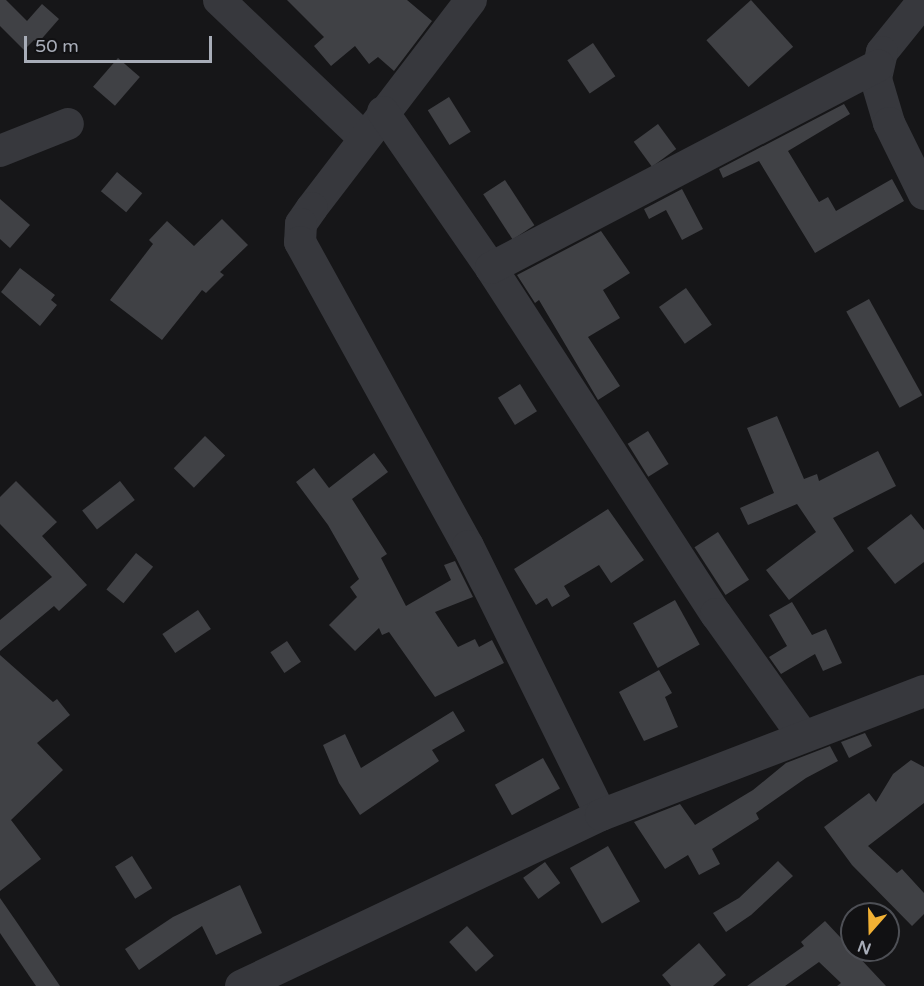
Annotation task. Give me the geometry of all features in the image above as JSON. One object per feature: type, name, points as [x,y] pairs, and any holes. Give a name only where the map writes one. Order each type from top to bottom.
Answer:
[{"type":"street","points":[[219,0],[364,138]]},
{"type":"street","points":[[471,0],[383,111],[307,216],[298,234],[300,242],[468,546],[601,815]]},
{"type":"street","points":[[924,0],[882,52],[876,79],[889,123],[924,194]]},
{"type":"street","points":[[491,268],[878,66]]},
{"type":"street","points":[[383,111],[491,268],[716,614],[803,736]]},
{"type":"street","points":[[0,152],[68,124]]},
{"type":"street","points":[[240,986],[601,815],[924,691]]},
{"type":"building","points":[[0,0],[6,0],[27,21],[42,4],[59,19],[38,43],[34,40],[24,50],[0,26]]},
{"type":"building","points":[[287,0],[407,0],[432,21],[394,71],[378,57],[369,64],[355,46],[331,66],[314,46],[324,37]]},
{"type":"building","points":[[751,0],[793,47],[749,87],[706,40]]},
{"type":"building","points":[[593,43],[615,76],[590,93],[567,60]]},
{"type":"building","points":[[118,58],[140,77],[115,106],[93,87]]},
{"type":"building","points":[[449,97],[471,132],[450,145],[428,110]]},
{"type":"building","points":[[844,104],[850,114],[788,151],[819,202],[828,197],[836,211],[892,179],[904,201],[815,253],[759,161],[723,178],[719,169]]},
{"type":"building","points":[[658,124],[676,149],[652,167],[634,142]]},
{"type":"building","points":[[117,172],[142,193],[126,212],[101,191]]},
{"type":"building","points":[[505,180],[534,225],[513,239],[483,194]]},
{"type":"building","points":[[682,189],[703,229],[682,240],[666,210],[649,219],[644,209]]},
{"type":"building","points":[[0,199],[30,225],[10,248],[0,239]]},
{"type":"building","points":[[222,219],[248,245],[220,272],[224,275],[206,293],[202,290],[162,340],[110,300],[153,244],[149,240],[167,221],[194,246]]},
{"type":"building","points":[[601,231],[630,273],[603,290],[620,318],[588,337],[620,386],[598,400],[539,300],[535,303],[517,275]]},
{"type":"building","points":[[20,268],[55,295],[51,300],[57,305],[40,326],[1,292]]},
{"type":"building","points":[[686,288],[712,325],[685,344],[659,307]]},
{"type":"building","points":[[869,299],[922,395],[900,408],[846,312]]},
{"type":"building","points":[[520,384],[537,411],[515,425],[498,398]]},
{"type":"building","points":[[777,416],[804,479],[817,474],[819,481],[878,451],[896,486],[833,518],[854,551],[789,600],[766,570],[816,532],[797,504],[748,525],[740,508],[774,493],[747,428]]},
{"type":"building","points":[[648,431],[669,464],[648,477],[628,444]]},
{"type":"building","points":[[205,436],[225,455],[194,488],[174,468]]},
{"type":"building","points":[[374,453],[388,472],[352,499],[387,554],[381,558],[406,606],[451,580],[444,565],[455,561],[473,597],[435,612],[458,647],[475,639],[479,647],[492,640],[504,663],[435,697],[389,632],[382,635],[379,628],[355,651],[329,625],[357,597],[350,587],[359,579],[328,525],[296,482],[314,468],[329,488]]},
{"type":"building","points":[[16,481],[57,522],[42,536],[87,585],[59,611],[54,606],[0,651],[0,620],[52,577],[0,524],[0,497]]},
{"type":"building","points":[[120,481],[135,500],[97,529],[82,511]]},
{"type":"building","points":[[608,509],[644,560],[611,583],[599,565],[564,586],[570,596],[552,607],[547,598],[536,605],[514,569]]},
{"type":"building","points":[[911,514],[924,530],[924,562],[895,584],[867,548]]},
{"type":"building","points":[[718,532],[749,580],[726,595],[695,547]]},
{"type":"building","points":[[136,553],[153,567],[124,603],[106,590]]},
{"type":"building","points":[[675,600],[700,645],[658,668],[633,623]]},
{"type":"building","points":[[792,602],[812,635],[826,629],[842,663],[823,671],[815,654],[781,674],[769,657],[787,646],[769,615]]},
{"type":"building","points":[[198,610],[211,629],[175,653],[162,634]]},
{"type":"building","points":[[287,641],[301,662],[284,673],[270,652]]},
{"type":"building","points":[[0,655],[53,702],[57,699],[70,715],[37,743],[63,770],[11,820],[41,859],[0,891]]},
{"type":"building","points":[[659,670],[672,693],[665,697],[678,727],[644,741],[619,692]]},
{"type":"building","points":[[453,711],[465,731],[432,750],[439,761],[360,815],[339,783],[323,745],[345,734],[361,768]]},
{"type":"building","points":[[865,733],[872,746],[849,758],[841,742]]},
{"type":"building","points":[[830,746],[838,761],[806,778],[756,813],[759,819],[712,849],[720,864],[699,875],[688,855],[665,869],[634,822],[680,804],[695,825],[753,790],[786,763]]},
{"type":"building","points":[[543,758],[560,789],[512,815],[495,785]]},
{"type":"building","points":[[911,760],[924,767],[924,803],[868,846],[897,873],[902,869],[924,893],[924,914],[912,926],[900,914],[900,902],[888,902],[852,865],[824,827],[869,793],[876,802],[893,774]]},
{"type":"building","points":[[608,846],[640,901],[602,923],[570,868]]},
{"type":"building","points":[[132,856],[152,888],[135,899],[115,867]]},
{"type":"building","points":[[778,861],[793,876],[751,915],[726,932],[713,913],[739,898]]},
{"type":"building","points":[[545,862],[560,883],[538,899],[523,878]]},
{"type":"building","points":[[240,885],[262,933],[216,955],[202,926],[139,970],[125,949],[173,917]]},
{"type":"building","points":[[0,898],[60,986],[36,986],[0,933]]},
{"type":"building","points":[[825,921],[840,937],[840,962],[863,962],[886,986],[837,986],[841,983],[819,962],[785,986],[747,986],[804,946],[801,942]]},
{"type":"building","points":[[467,926],[494,956],[476,972],[449,942]]},
{"type":"building","points":[[699,943],[726,975],[713,986],[671,986],[662,975]]}]
